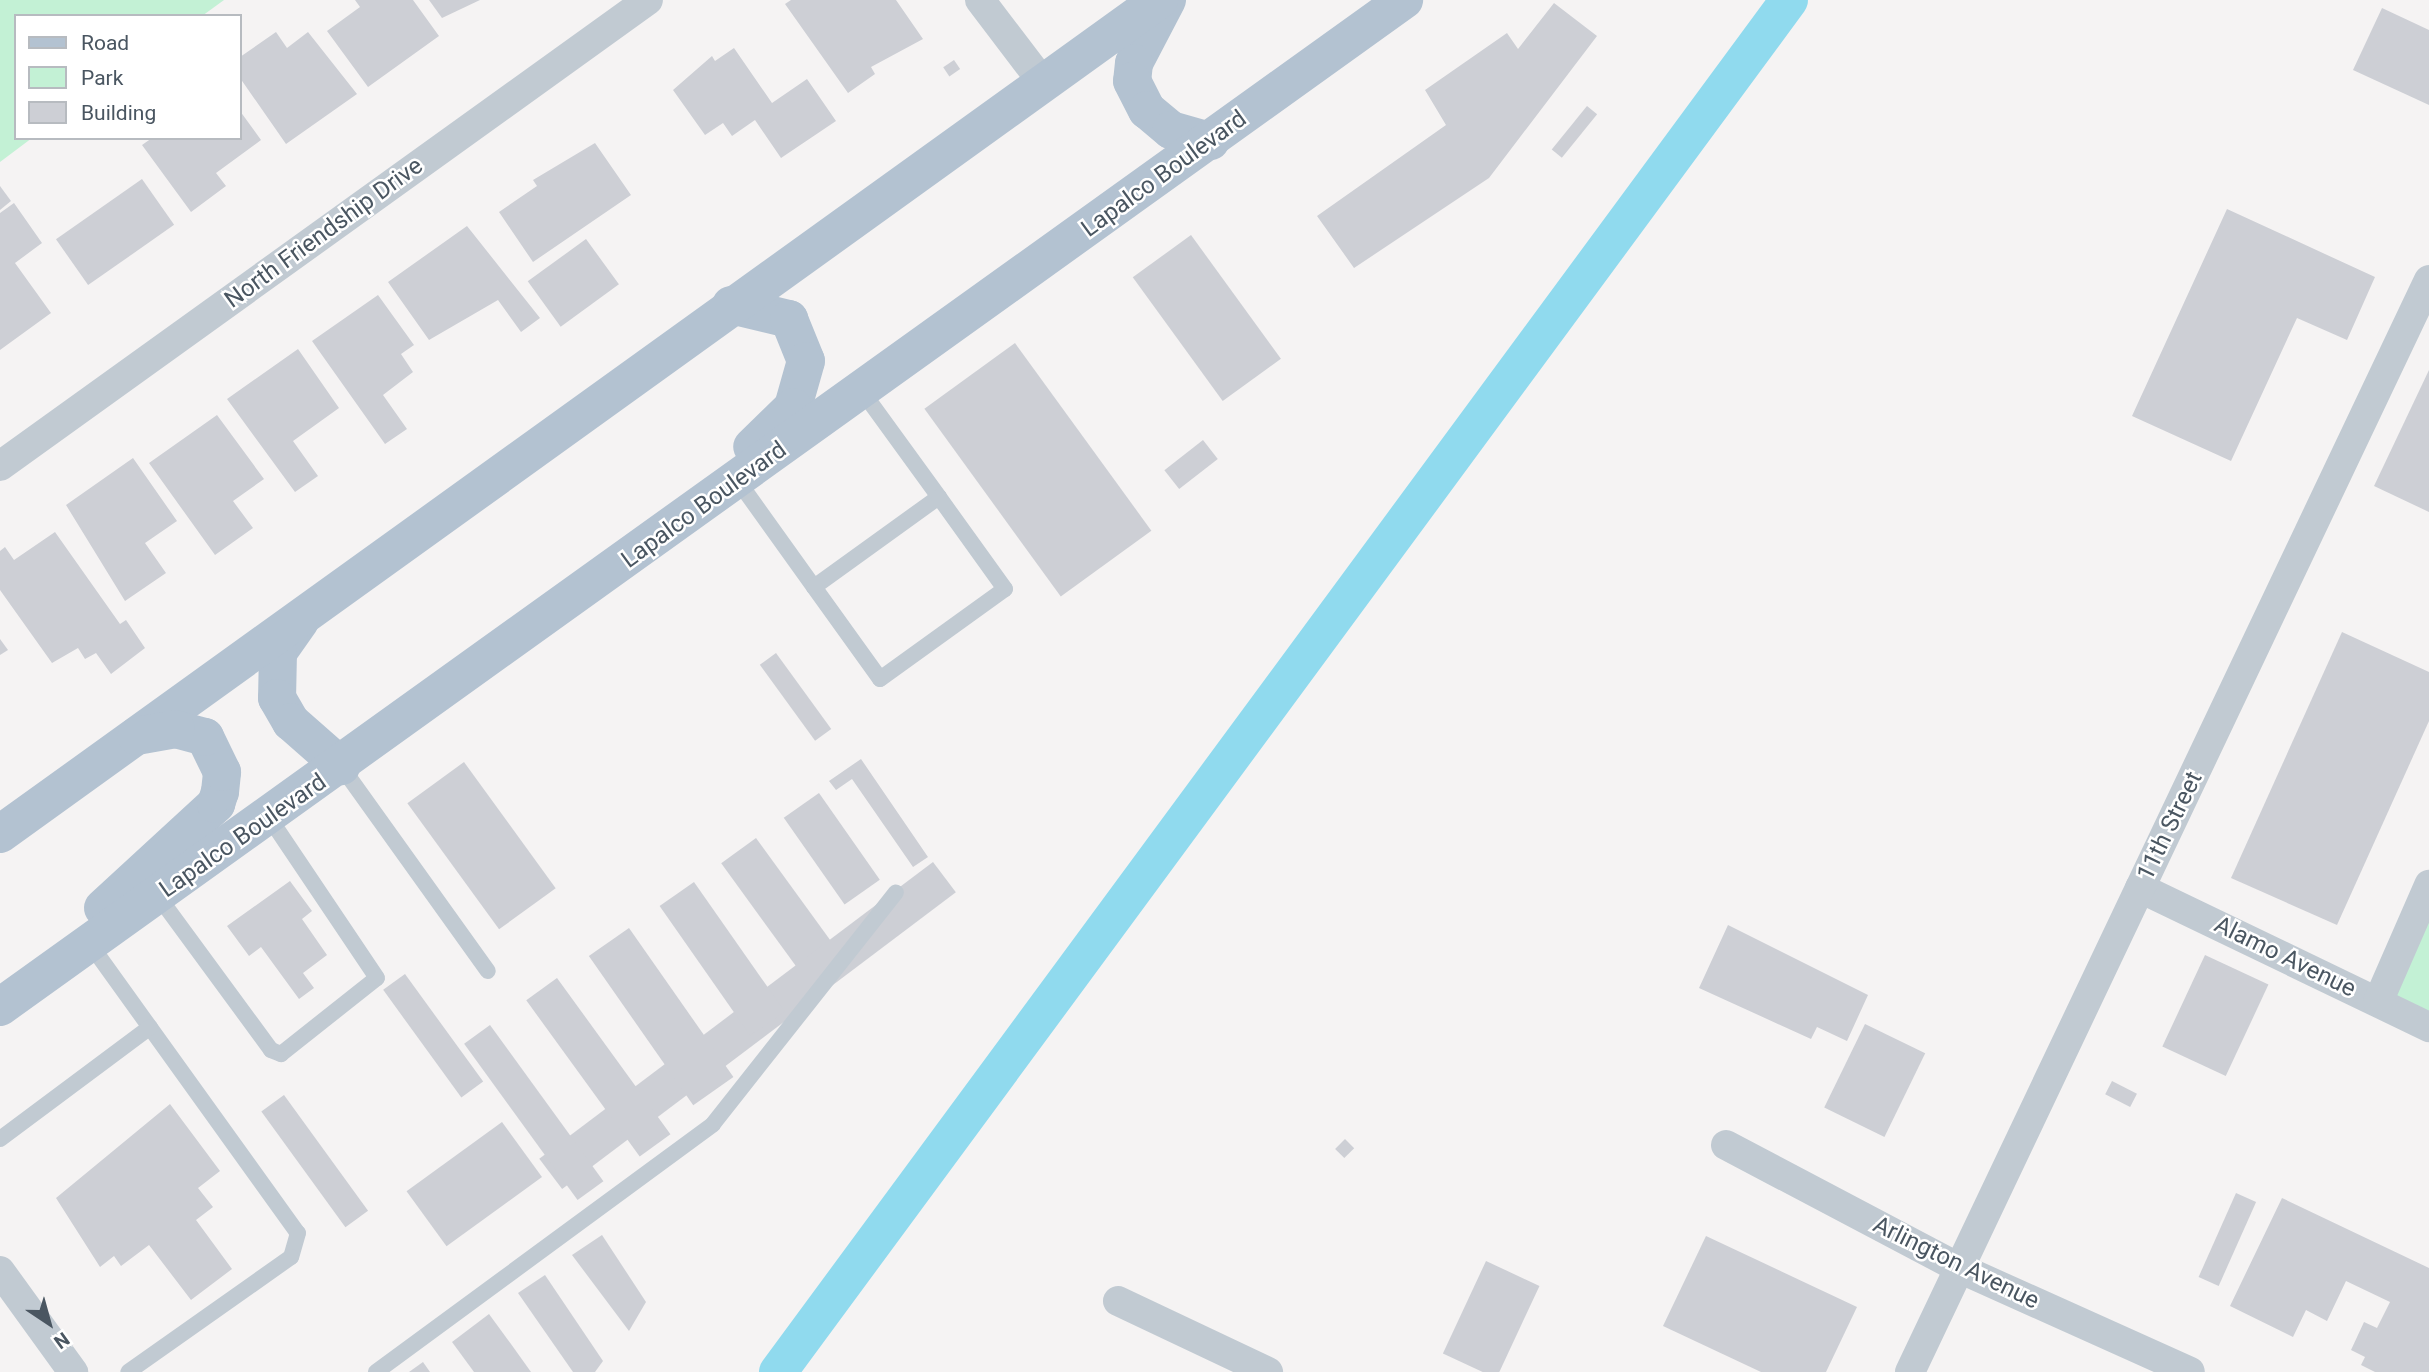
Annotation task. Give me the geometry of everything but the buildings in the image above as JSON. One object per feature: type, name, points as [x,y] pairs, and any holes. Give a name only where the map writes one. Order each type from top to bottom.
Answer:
[{"type":"main road","points":[[0,834],[1041,80],[1159,0]]},
{"type":"main road","points":[[1167,0],[1134,63],[1132,81],[1147,110],[1171,130],[1210,141]]},
{"type":"main road","name":"Lapalco Boulevard","points":[[0,1006],[341,766],[1404,0]]},
{"type":"main road","points":[[1370,26],[1435,0]]},
{"type":"main road","points":[[663,534],[793,407],[803,382],[802,338],[789,319],[731,305]]},
{"type":"main road","points":[[306,614],[278,652],[277,698],[291,722],[341,766]]},
{"type":"main road","points":[[0,1006],[58,945],[216,804],[222,772],[205,737],[176,729],[132,737]]},
{"type":"street","name":"North Friendship Drive","points":[[0,466],[648,0]]},
{"type":"street","points":[[980,0],[1041,80]]},
{"type":"street","name":"11th Street","points":[[1910,1372],[2429,281]]},
{"type":"street","points":[[2378,1002],[2429,885]]},
{"type":"street","name":"Alamo Avenue","points":[[2140,888],[2429,1027]]},
{"type":"street","name":"Arlington Avenue","points":[[1726,1145],[1959,1268],[2190,1372]]},
{"type":"street","points":[[0,1271],[73,1372]]},
{"type":"street","points":[[1118,1301],[1268,1372]]},
{"type":"lane","points":[[738,481],[880,679],[994,597],[1005,589],[862,391]]},
{"type":"lane","points":[[814,587],[939,497]]},
{"type":"lane","points":[[341,766],[488,971]]},
{"type":"lane","points":[[158,896],[271,1050],[281,1054],[377,978],[269,817]]},
{"type":"lane","points":[[376,1372],[713,1124],[896,892]]},
{"type":"lane","points":[[90,944],[298,1233],[291,1257],[128,1372]]},
{"type":"lane","points":[[0,1139],[150,1027]]},
{"type":"green space","points":[[0,0],[224,0],[205,14],[14,14],[14,140],[29,140],[0,162]]},
{"type":"green space","points":[[2429,885],[2429,1027],[2378,1002]]},
{"type":"waterway","points":[[778,1372],[1789,0]]}]
